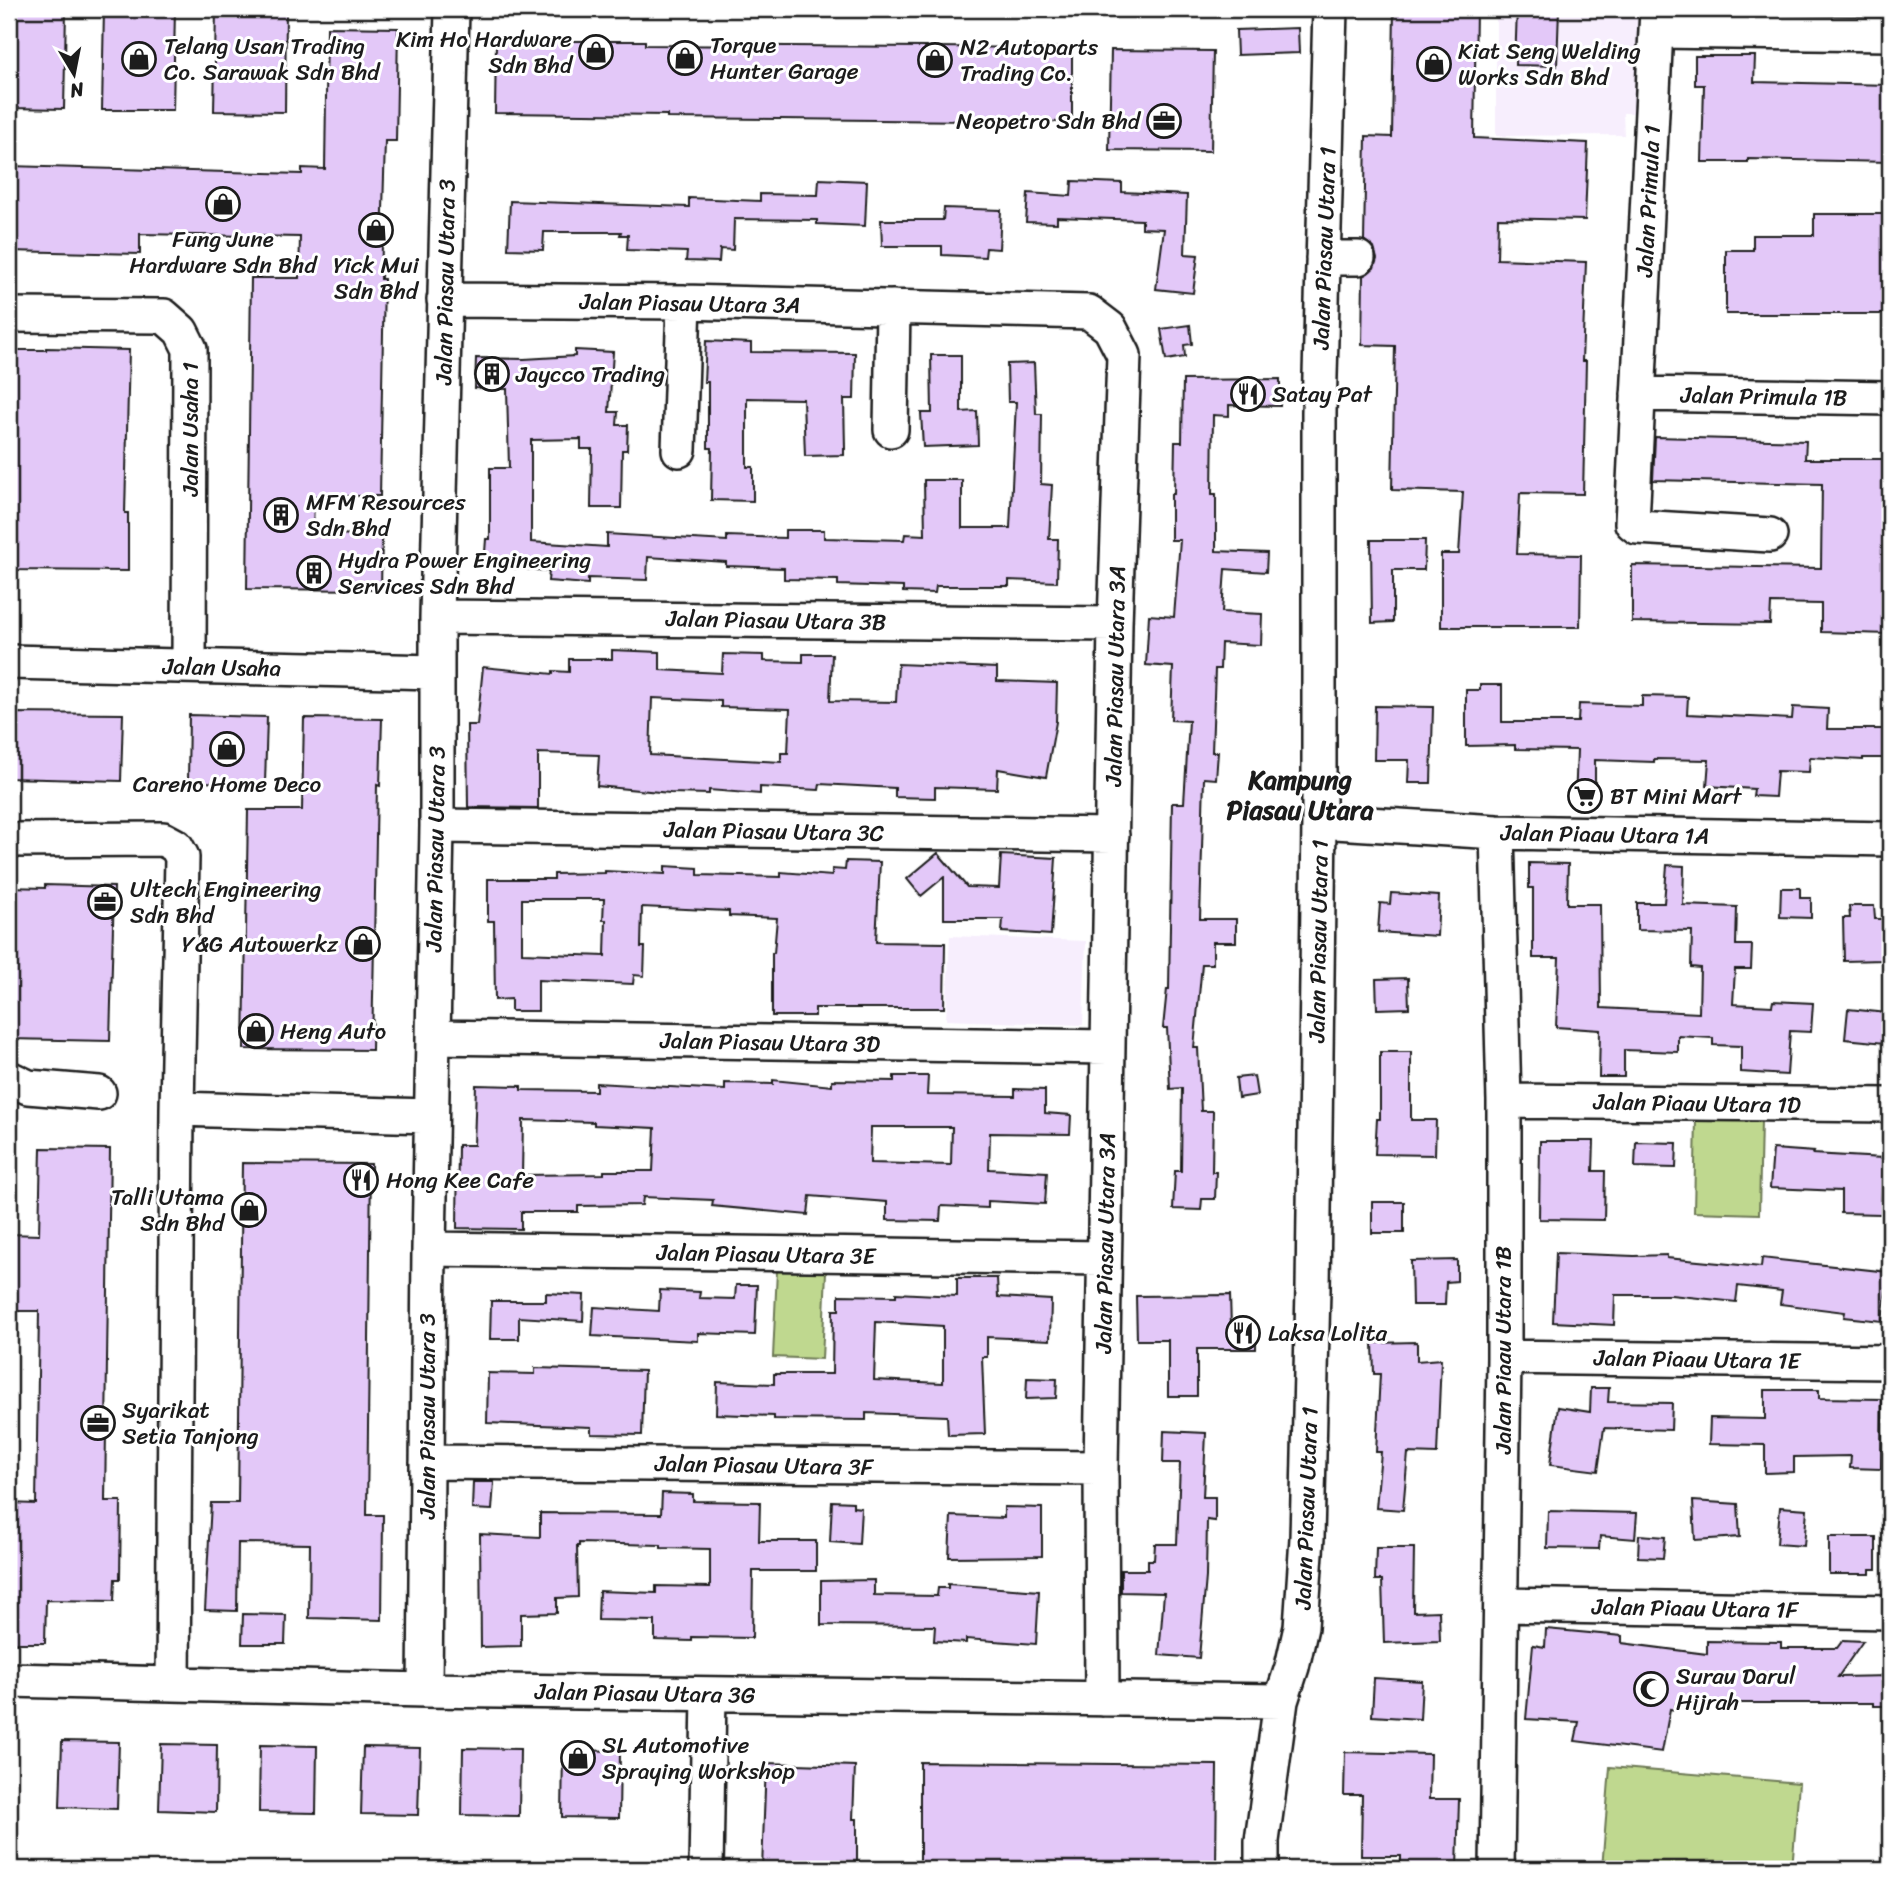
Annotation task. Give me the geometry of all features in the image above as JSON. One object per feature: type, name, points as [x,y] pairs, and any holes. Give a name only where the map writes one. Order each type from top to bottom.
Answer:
[{"type":"street","name":"Jalan Piasau Utara 3","points":[[425,1690],[429,1249],[437,826],[436,672],[452,9]]},
{"type":"street","name":"Jalan Piasau Utara 1","points":[[1262,1869],[1262,1841],[1281,1701],[1301,1627],[1307,1538],[1319,821],[1319,412],[1330,9]]},
{"type":"street","points":[[1656,20],[1890,34]]},
{"type":"street","name":"Jalan Primula 1","points":[[1656,20],[1632,523],[1637,527],[1770,535]]},
{"type":"street","points":[[1323,258],[1358,258]]},
{"type":"street","name":"Jalan Piasau Utara 3A","points":[[444,300],[684,302],[1089,312],[1110,328],[1124,355],[1115,624],[1104,1258],[1102,1699]]},
{"type":"street","points":[[679,450],[684,302]]},
{"type":"street","points":[[891,430],[893,307]]},
{"type":"street","name":"Jalan Usaha 1","points":[[9,315],[164,316],[181,331],[190,349],[189,666]]},
{"type":"street","name":"Jalan Primula 1B","points":[[1638,394],[1890,398]]},
{"type":"street","name":"Jalan Piasau Utara 3B","points":[[437,617],[1115,624]]},
{"type":"street","name":"Jalan Usaha","points":[[9,662],[436,672]]},
{"type":"street","name":"Jalan Piaau Utara 1A","points":[[1319,821],[1497,832],[1890,839]]},
{"type":"street","name":"Jalan Piasau Utara 3C","points":[[437,826],[1112,835]]},
{"type":"street","name":"Jalan Piaau Utara 1B","points":[[1497,832],[1504,1101],[1504,1357],[1497,1869]]},
{"type":"street","points":[[9,840],[163,839],[176,846],[182,857],[177,1109],[173,1684]]},
{"type":"street","name":"Jalan Piasau Utara 3D","points":[[433,1037],[1108,1047]]},
{"type":"street","points":[[9,1079],[28,1087],[99,1093]]},
{"type":"street","name":"Jalan Piaau Utara 1D","points":[[1504,1101],[1890,1105]]},
{"type":"street","points":[[177,1109],[431,1116]]},
{"type":"street","name":"Jalan Piasau Utara 3E","points":[[429,1249],[1104,1258]]},
{"type":"street","name":"Jalan Piaau Utara 1E","points":[[1504,1357],[1890,1362]]},
{"type":"street","name":"Jalan Piasau Utara 3F","points":[[427,1462],[1101,1468]]},
{"type":"street","name":"Jalan Piaau Utara 1F","points":[[1501,1605],[1890,1612]]},
{"type":"street","name":"Jalan Piasau Utara 3G","points":[[9,1680],[425,1690],[1281,1701]]},
{"type":"street","points":[[706,1869],[709,1694]]},
{"type":"shaded area","points":[[1496,9],[1644,9],[1644,113],[1623,113],[1624,135],[1496,136]]},
{"type":"shaded area","points":[[950,936],[1086,941],[1083,1025],[946,1020]]},
{"type":"green space","points":[[1696,1119],[1761,1120],[1759,1214],[1694,1212]]},
{"type":"green space","points":[[777,1270],[826,1272],[822,1359],[773,1357]]},
{"type":"green space","points":[[1610,1767],[1799,1783],[1792,1869],[1602,1869]]},
{"type":"building","points":[[9,9],[66,9],[64,109],[9,108]]},
{"type":"building","name":"Telang Usan Trading Co. Sarawak Sdn Bhd","points":[[104,9],[175,9],[173,110],[102,110]]},
{"type":"building","points":[[216,9],[286,9],[285,112],[214,111]]},
{"type":"building","points":[[1394,9],[1476,9],[1474,138],[1588,143],[1585,220],[1498,218],[1497,259],[1586,262],[1582,361],[1586,361],[1583,494],[1520,493],[1517,554],[1581,555],[1580,627],[1441,627],[1441,554],[1459,554],[1463,492],[1392,490],[1395,346],[1362,345],[1363,276],[1374,268],[1377,259],[1374,248],[1364,240],[1366,136],[1392,137]]},
{"type":"building","points":[[1517,9],[1559,9],[1557,66],[1515,65]]},
{"type":"building","points":[[327,27],[398,28],[396,141],[385,141],[380,496],[314,496],[313,534],[382,535],[381,590],[247,589],[251,278],[299,278],[300,237],[140,234],[140,254],[9,251],[9,166],[302,174],[302,168],[325,169]]},
{"type":"building","points":[[1298,28],[1299,53],[1237,55],[1236,30]]},
{"type":"building","points":[[496,41],[645,41],[645,45],[1072,48],[1072,122],[667,118],[667,115],[495,113]]},
{"type":"building","points":[[1111,50],[1213,51],[1211,151],[1109,150]]},
{"type":"building","points":[[1695,56],[1755,56],[1754,82],[1890,85],[1890,162],[1748,159],[1748,162],[1702,162],[1704,85],[1695,85]]},
{"type":"building","points":[[819,179],[867,181],[865,226],[817,224],[817,220],[734,219],[733,250],[720,249],[719,262],[686,261],[687,252],[627,250],[628,235],[620,235],[621,232],[544,232],[543,250],[508,249],[510,201],[689,207],[689,198],[760,201],[760,194],[818,195]]},
{"type":"building","points":[[1072,181],[1122,183],[1122,192],[1187,195],[1185,254],[1198,255],[1193,293],[1156,289],[1164,229],[1142,228],[1142,220],[1057,217],[1057,223],[1026,222],[1028,193],[1071,196]]},
{"type":"building","points":[[944,208],[1001,210],[999,249],[986,248],[985,257],[942,255],[942,246],[882,246],[881,220],[943,220]]},
{"type":"building","points":[[1814,214],[1890,214],[1890,314],[1726,314],[1726,250],[1753,250],[1753,235],[1814,235]]},
{"type":"building","points":[[1190,325],[1192,344],[1184,345],[1185,357],[1166,360],[1161,329]]},
{"type":"building","points":[[706,341],[751,343],[751,352],[855,353],[854,399],[844,399],[844,455],[805,456],[803,399],[747,398],[747,467],[753,467],[753,501],[711,500],[712,448],[708,448],[708,382],[704,382]]},
{"type":"building","points":[[9,350],[129,350],[125,513],[128,513],[128,571],[9,570]]},
{"type":"building","points":[[575,350],[613,352],[609,412],[618,412],[617,425],[628,425],[627,450],[622,450],[621,508],[591,508],[592,449],[581,449],[581,439],[531,440],[531,542],[607,547],[607,534],[727,541],[727,536],[785,538],[785,530],[824,530],[824,538],[904,540],[905,534],[925,535],[924,480],[962,480],[962,528],[1010,528],[1016,402],[1008,402],[1007,364],[1034,363],[1036,414],[1042,414],[1041,484],[1052,485],[1049,539],[1058,539],[1057,582],[1009,580],[1009,586],[936,586],[935,593],[903,592],[903,587],[838,585],[838,580],[784,579],[784,568],[726,566],[726,562],[648,557],[647,580],[588,578],[588,584],[548,581],[549,571],[484,566],[486,539],[490,539],[490,468],[509,468],[507,389],[475,388],[476,358],[575,356]]},
{"type":"building","points":[[931,355],[961,355],[961,412],[977,411],[978,445],[923,447],[921,413],[932,413]]},
{"type":"building","points":[[1280,379],[1280,406],[1229,405],[1229,416],[1213,415],[1212,494],[1216,494],[1216,551],[1267,553],[1266,572],[1225,569],[1222,612],[1262,614],[1261,645],[1221,643],[1220,669],[1215,669],[1212,752],[1218,752],[1216,779],[1204,778],[1200,919],[1236,919],[1236,942],[1213,942],[1213,964],[1202,964],[1194,1048],[1198,1048],[1201,1111],[1213,1111],[1212,1172],[1216,1172],[1215,1199],[1202,1199],[1201,1210],[1173,1209],[1175,1171],[1181,1171],[1182,1088],[1170,1089],[1167,1028],[1163,1028],[1169,989],[1172,803],[1184,803],[1189,721],[1171,720],[1173,667],[1146,665],[1149,615],[1174,617],[1180,540],[1171,540],[1171,494],[1174,494],[1175,442],[1182,442],[1183,380]]},
{"type":"building","points":[[1655,437],[1806,441],[1805,459],[1890,459],[1890,634],[1821,632],[1821,604],[1771,603],[1770,624],[1632,622],[1632,565],[1821,568],[1822,484],[1653,480]]},
{"type":"building","points":[[1371,540],[1425,540],[1424,570],[1393,570],[1393,622],[1372,623]]},
{"type":"building","points":[[612,650],[660,652],[660,670],[722,673],[723,654],[764,655],[764,661],[803,662],[803,654],[832,654],[830,701],[896,702],[898,664],[997,668],[997,681],[1057,683],[1056,722],[1046,777],[998,769],[997,789],[935,787],[935,798],[895,797],[895,788],[820,784],[819,790],[760,787],[760,794],[709,790],[709,794],[670,793],[597,786],[599,755],[538,753],[538,808],[468,807],[467,725],[477,725],[483,667],[553,674],[553,671],[569,672],[569,659],[612,659]],"holes":[[[652,698],[721,701],[721,707],[790,709],[788,753],[781,753],[781,762],[650,755]]]},
{"type":"building","points":[[1480,685],[1502,685],[1502,722],[1578,722],[1579,704],[1642,706],[1642,696],[1688,697],[1687,714],[1792,719],[1793,707],[1828,709],[1827,729],[1890,729],[1890,758],[1863,760],[1810,757],[1809,772],[1777,771],[1775,797],[1753,796],[1754,789],[1707,786],[1709,760],[1595,760],[1595,804],[1575,804],[1577,750],[1515,749],[1515,745],[1466,746],[1466,690],[1480,690]]},
{"type":"building","points":[[1375,706],[1433,707],[1431,783],[1408,783],[1409,760],[1374,760]]},
{"type":"building","points":[[9,713],[123,714],[121,781],[9,778]]},
{"type":"building","name":"Careno Home Deco","points":[[189,715],[267,717],[265,783],[188,782]]},
{"type":"building","points":[[304,718],[382,719],[380,786],[377,785],[372,1050],[244,1049],[248,810],[302,810]]},
{"type":"building","points":[[938,853],[967,887],[999,888],[1001,855],[1056,858],[1051,935],[1002,932],[1003,919],[944,919],[944,877],[921,896],[907,879]]},
{"type":"building","points":[[846,861],[880,862],[876,942],[945,943],[944,1008],[815,1008],[815,1016],[772,1016],[772,953],[777,918],[729,916],[729,911],[642,907],[641,947],[645,947],[644,976],[634,975],[633,984],[538,980],[538,1011],[511,1011],[511,999],[495,1000],[494,921],[488,921],[488,879],[554,879],[554,874],[605,871],[665,874],[665,866],[698,868],[698,875],[781,877],[781,872],[832,876],[832,869],[845,870]],"holes":[[[522,899],[604,899],[605,956],[522,953]]]},
{"type":"building","points":[[1529,863],[1568,864],[1567,904],[1600,904],[1601,1008],[1699,1013],[1700,968],[1691,967],[1692,931],[1637,930],[1637,903],[1664,903],[1667,865],[1684,866],[1683,905],[1737,907],[1736,945],[1752,945],[1751,969],[1735,969],[1733,1004],[1772,1006],[1773,1001],[1813,1003],[1811,1032],[1790,1031],[1787,1075],[1741,1072],[1741,1046],[1713,1045],[1713,1038],[1678,1036],[1678,1052],[1624,1050],[1624,1077],[1599,1077],[1600,1030],[1556,1027],[1559,958],[1533,958],[1533,888],[1529,888]]},
{"type":"building","points":[[45,885],[114,887],[110,1041],[9,1039],[9,887],[45,888]]},
{"type":"building","points":[[1781,888],[1800,888],[1800,898],[1811,898],[1811,918],[1780,917]]},
{"type":"building","points":[[1391,893],[1439,896],[1437,936],[1378,932],[1380,903],[1390,904]]},
{"type":"building","points":[[1849,906],[1874,906],[1875,919],[1882,919],[1883,960],[1844,961],[1843,918],[1850,918]]},
{"type":"building","points":[[1408,978],[1409,1008],[1377,1009],[1376,979]]},
{"type":"building","points":[[1848,1009],[1887,1013],[1885,1043],[1845,1039]]},
{"type":"building","points":[[1380,1052],[1411,1052],[1411,1120],[1436,1120],[1435,1155],[1375,1154],[1377,1119],[1380,1119]]},
{"type":"building","points":[[894,1076],[928,1076],[927,1095],[1015,1096],[1015,1089],[1045,1090],[1045,1113],[1071,1115],[1070,1134],[990,1133],[989,1169],[1047,1172],[1045,1204],[988,1201],[988,1208],[941,1206],[940,1221],[887,1220],[887,1202],[810,1196],[808,1215],[712,1206],[713,1200],[643,1197],[642,1205],[578,1206],[578,1212],[521,1212],[521,1229],[457,1228],[458,1145],[474,1145],[476,1085],[521,1086],[521,1090],[596,1091],[596,1083],[725,1090],[725,1083],[773,1084],[773,1080],[832,1086],[832,1080],[894,1081]],"holes":[[[523,1120],[594,1122],[594,1125],[655,1128],[653,1171],[522,1175]],[[871,1127],[952,1127],[951,1165],[870,1163]]]},
{"type":"building","points":[[1254,1076],[1257,1095],[1238,1098],[1236,1078]]},
{"type":"building","points":[[1540,1141],[1594,1141],[1593,1171],[1605,1171],[1604,1220],[1539,1219]]},
{"type":"building","points":[[1636,1142],[1677,1143],[1676,1168],[1635,1167]]},
{"type":"building","points":[[41,1148],[110,1149],[105,1501],[121,1501],[120,1579],[115,1579],[114,1601],[46,1600],[45,1643],[9,1643],[9,1503],[36,1504],[39,1311],[9,1311],[9,1234],[39,1235]]},
{"type":"building","points":[[1773,1149],[1883,1158],[1881,1214],[1841,1213],[1841,1191],[1770,1188]]},
{"type":"building","points":[[242,1163],[371,1164],[367,1515],[383,1515],[382,1620],[309,1618],[310,1544],[238,1543],[237,1611],[205,1610],[211,1503],[238,1503]]},
{"type":"building","points":[[1372,1202],[1404,1202],[1404,1233],[1372,1233]]},
{"type":"building","points":[[1556,1253],[1667,1255],[1667,1258],[1761,1267],[1762,1258],[1888,1272],[1882,1321],[1844,1317],[1845,1312],[1780,1304],[1782,1291],[1738,1286],[1736,1302],[1671,1295],[1615,1295],[1614,1325],[1553,1322]]},
{"type":"building","points":[[1457,1260],[1457,1281],[1446,1282],[1445,1305],[1412,1305],[1411,1261]]},
{"type":"building","points":[[957,1278],[997,1278],[998,1297],[1051,1300],[1050,1340],[987,1337],[987,1357],[982,1357],[985,1434],[948,1435],[947,1416],[866,1413],[866,1420],[774,1419],[774,1416],[716,1414],[717,1382],[774,1384],[774,1374],[832,1374],[833,1310],[839,1310],[839,1295],[896,1296],[896,1293],[957,1296]],"holes":[[[876,1322],[943,1326],[943,1383],[874,1380]]]},
{"type":"building","points":[[736,1285],[757,1285],[755,1335],[698,1333],[698,1341],[592,1336],[594,1307],[659,1311],[660,1290],[700,1292],[699,1298],[735,1299]]},
{"type":"building","points":[[546,1293],[584,1295],[583,1321],[519,1317],[519,1339],[490,1339],[491,1301],[546,1301]]},
{"type":"building","points":[[1230,1295],[1231,1327],[1256,1327],[1256,1349],[1197,1349],[1197,1396],[1168,1396],[1168,1340],[1137,1340],[1136,1296]]},
{"type":"building","points":[[1417,1342],[1417,1361],[1441,1359],[1437,1454],[1408,1453],[1403,1510],[1376,1508],[1381,1452],[1376,1452],[1380,1374],[1374,1374],[1373,1343]]},
{"type":"building","points":[[535,1368],[644,1371],[642,1435],[591,1434],[591,1427],[487,1423],[488,1373],[535,1374]]},
{"type":"building","points":[[1027,1378],[1057,1379],[1056,1398],[1026,1399]]},
{"type":"building","points":[[1591,1388],[1609,1388],[1608,1402],[1672,1403],[1671,1430],[1604,1428],[1598,1471],[1550,1465],[1558,1407],[1590,1412]]},
{"type":"building","points":[[1765,1390],[1819,1390],[1819,1398],[1882,1399],[1881,1469],[1850,1468],[1851,1456],[1794,1457],[1794,1472],[1765,1473],[1765,1445],[1709,1444],[1710,1418],[1765,1419]]},
{"type":"building","points":[[1164,1431],[1206,1433],[1203,1497],[1215,1497],[1215,1521],[1207,1520],[1206,1577],[1199,1658],[1159,1655],[1164,1593],[1121,1592],[1121,1570],[1148,1570],[1148,1560],[1154,1560],[1155,1544],[1177,1544],[1180,1463],[1163,1463]]},
{"type":"building","points":[[473,1482],[494,1482],[492,1510],[472,1509]]},
{"type":"building","points":[[662,1493],[693,1494],[693,1501],[760,1502],[759,1541],[816,1541],[816,1571],[753,1571],[752,1638],[692,1637],[692,1641],[655,1640],[655,1621],[598,1620],[599,1591],[656,1593],[656,1586],[710,1587],[710,1549],[579,1543],[578,1597],[557,1598],[557,1613],[521,1614],[521,1646],[481,1647],[480,1534],[540,1537],[540,1513],[661,1514]]},
{"type":"building","points":[[832,1501],[853,1502],[853,1507],[861,1508],[859,1544],[830,1542]]},
{"type":"building","points":[[1693,1501],[1738,1504],[1740,1537],[1695,1540]]},
{"type":"building","points":[[1004,1507],[1042,1508],[1042,1556],[949,1557],[951,1516],[1004,1518]]},
{"type":"building","points":[[1780,1507],[1807,1509],[1804,1546],[1777,1544]]},
{"type":"building","points":[[1548,1511],[1637,1513],[1635,1539],[1600,1536],[1599,1549],[1547,1548]]},
{"type":"building","points":[[1639,1535],[1665,1537],[1663,1558],[1638,1557]]},
{"type":"building","points":[[1829,1537],[1876,1537],[1876,1569],[1870,1569],[1870,1574],[1829,1574]]},
{"type":"building","points":[[1376,1548],[1414,1548],[1413,1612],[1439,1611],[1440,1641],[1384,1643],[1382,1580],[1375,1580]]},
{"type":"building","points":[[874,1580],[874,1595],[937,1596],[938,1588],[948,1588],[948,1584],[1039,1591],[1036,1644],[966,1639],[966,1643],[934,1641],[935,1626],[821,1625],[821,1581]]},
{"type":"building","points":[[243,1614],[286,1615],[285,1644],[242,1644]]},
{"type":"building","points":[[1546,1629],[1622,1636],[1622,1643],[1707,1654],[1707,1641],[1781,1642],[1781,1648],[1837,1648],[1843,1640],[1863,1641],[1838,1677],[1890,1676],[1890,1706],[1873,1706],[1873,1703],[1676,1703],[1675,1710],[1670,1709],[1662,1752],[1575,1741],[1579,1722],[1526,1719],[1533,1645],[1545,1647]]},
{"type":"building","points":[[1374,1678],[1422,1681],[1420,1719],[1372,1716]]},
{"type":"building","points":[[62,1741],[119,1742],[117,1809],[60,1807]]},
{"type":"building","points":[[161,1744],[217,1745],[216,1812],[159,1810]]},
{"type":"building","points":[[260,1745],[317,1746],[316,1813],[259,1812]]},
{"type":"building","points":[[363,1747],[420,1748],[418,1815],[361,1814]]},
{"type":"building","points":[[463,1748],[520,1749],[519,1816],[462,1815]]},
{"type":"building","points":[[563,1750],[620,1751],[619,1818],[562,1817]]},
{"type":"building","points":[[1345,1752],[1430,1754],[1429,1799],[1459,1799],[1457,1869],[1401,1869],[1401,1856],[1361,1856],[1362,1795],[1344,1795]]},
{"type":"building","points":[[920,1762],[1217,1765],[1216,1869],[920,1869]]},
{"type":"building","points":[[766,1763],[855,1766],[853,1819],[857,1819],[857,1869],[762,1869]]},
{"type":"place","name":"Kim Ho Hardware Sdn Bhd","points":[[596,52]]},
{"type":"place","name":"Torque Hunter Garage","points":[[685,58]]},
{"type":"place","name":"Telang Usan Trading Co. Sarawak Sdn Bhd","points":[[139,59]]},
{"type":"place","name":"N2 Autoparts Trading Co.","points":[[935,60]]},
{"type":"place","name":"Kiat Seng Welding Works Sdn Bhd","points":[[1434,64]]},
{"type":"place","name":"Neopetro Sdn Bhd","points":[[1164,121]]},
{"type":"place","name":"Fung June Hardware Sdn Bhd","points":[[223,204]]},
{"type":"place","name":"Yick Mui Sdn Bhd","points":[[376,230]]},
{"type":"place","name":"Jaycco Trading","points":[[492,374]]},
{"type":"place","name":"Satay Pat","points":[[1248,394]]},
{"type":"place","name":"MFM Resources Sdn Bhd","points":[[281,515]]},
{"type":"place","name":"Hydra Power Engineering Services Sdn Bhd","points":[[314,573]]},
{"type":"place","name":"Careno Home Deco","points":[[227,749]]},
{"type":"place","name":"BT Mini Mart","points":[[1585,796]]},
{"type":"place","name":"Ultech Engineering Sdn Bhd","points":[[105,902]]},
{"type":"place","name":"Y&G Autowerkz","points":[[363,944]]},
{"type":"place","name":"Heng Auto","points":[[256,1031]]},
{"type":"place","name":"Hong Kee Cafe","points":[[361,1180]]},
{"type":"place","name":"Talli Utama Sdn Bhd","points":[[249,1210]]},
{"type":"place","name":"Laksa Lolita","points":[[1243,1333]]},
{"type":"place","name":"Syarikat Setia Tanjong","points":[[98,1423]]},
{"type":"place","name":"Surau Darul Hijrah","points":[[1651,1689]]},
{"type":"place","name":"SL Automotive Spraying Workshop","points":[[578,1758]]},
{"type":"district","name":"Kampung Piasau Utara","points":[[1300,795]]}]
